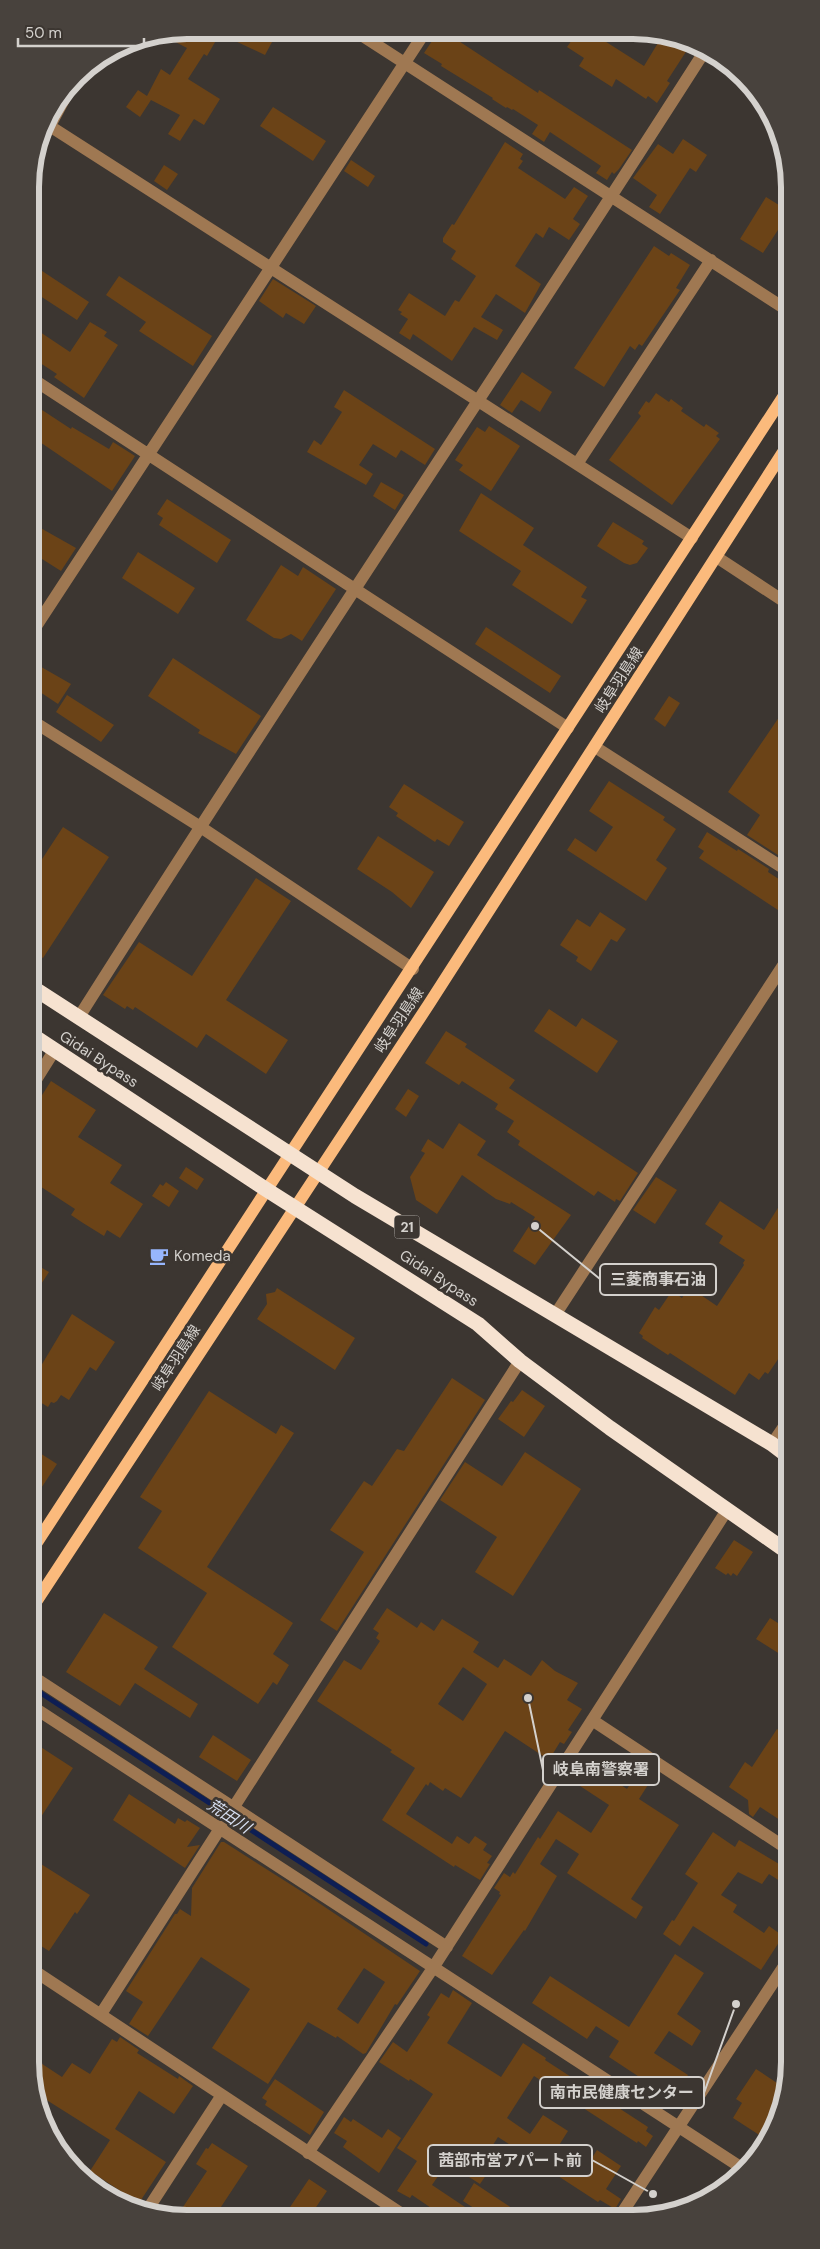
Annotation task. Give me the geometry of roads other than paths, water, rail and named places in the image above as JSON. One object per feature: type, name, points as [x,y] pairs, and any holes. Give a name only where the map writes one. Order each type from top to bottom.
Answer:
[{"type":"highway","name":"Gidai Bypass","points":[[39,991],[317,1172],[781,1450]]},
{"type":"highway","name":"Gidai Bypass","points":[[39,1040],[267,1190],[478,1324],[520,1361],[781,1547]]},
{"type":"main road","name":"岐阜羽島線","points":[[39,1539],[289,1154],[413,969],[781,400]]},
{"type":"main road","name":"岐阜羽島線","points":[[39,1597],[429,1004],[718,558],[781,456]]},
{"type":"street","points":[[367,39],[781,306]]},
{"type":"street","points":[[39,622],[420,39]]},
{"type":"street","points":[[79,1017],[199,826],[356,590],[701,56]]},
{"type":"street","points":[[52,127],[692,538]]},
{"type":"street","points":[[577,464],[711,260]]},
{"type":"street","points":[[39,383],[568,728]]},
{"type":"street","points":[[718,558],[781,599]]},
{"type":"street","points":[[39,725],[199,826],[413,969]]},
{"type":"street","points":[[595,747],[781,867]]},
{"type":"street","points":[[555,1315],[781,969]]},
{"type":"street","points":[[39,1075],[54,1051]]},
{"type":"street","points":[[101,2014],[520,1361]]},
{"type":"street","points":[[772,1444],[781,1430]]},
{"type":"street","points":[[308,2153],[447,1947],[727,1510]]},
{"type":"street","points":[[39,1681],[233,1810],[447,1947]]},
{"type":"street","points":[[39,1711],[222,1826],[433,1968],[738,2166]]},
{"type":"street","points":[[592,1720],[781,1845]]},
{"type":"street","points":[[624,2210],[781,1972]]},
{"type":"street","points":[[39,1974],[396,2210]]},
{"type":"street","points":[[151,2205],[222,2094]]},
{"type":"waterway","name":"荒田川","points":[[39,1692],[426,1944]]},
{"type":"place","name":"三菱商事石油","points":[[535,1226]]},
{"type":"place","name":"Komeda","points":[[159,1256]]},
{"type":"place","name":"岐阜南警察署","points":[[528,1698]]},
{"type":"place","name":"南市民健康センター","points":[[736,2004]]},
{"type":"place","name":"茜部市営アパート前","points":[[653,2194]]}]
